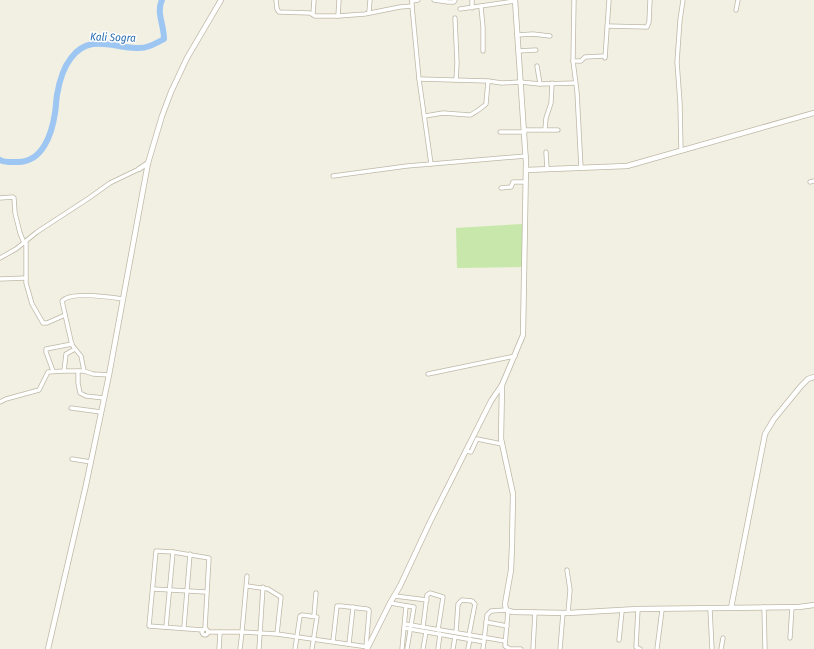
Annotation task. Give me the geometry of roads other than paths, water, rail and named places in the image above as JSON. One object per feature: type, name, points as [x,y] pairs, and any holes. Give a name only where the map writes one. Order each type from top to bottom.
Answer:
[{"type":"street","points":[[48,649],[109,375],[148,163],[171,92],[187,58],[221,0]]},
{"type":"street","points":[[276,0],[277,9],[279,12],[310,13],[321,16],[365,14],[369,12],[412,6]]},
{"type":"street","points":[[313,14],[314,0]]},
{"type":"street","points":[[338,16],[339,0]]},
{"type":"street","points":[[369,12],[370,0]]},
{"type":"street","points":[[418,0],[412,0],[412,6],[419,79],[431,164]]},
{"type":"street","points":[[434,0],[448,2],[454,2],[455,0]]},
{"type":"street","points":[[472,0],[472,8]]},
{"type":"street","points":[[367,647],[395,596],[490,401],[502,385],[523,335],[526,156],[515,0],[481,7],[460,9]]},
{"type":"street","points":[[574,0],[573,61],[577,92],[581,168]]},
{"type":"street","points":[[573,61],[581,61],[585,57],[605,57],[609,0]]},
{"type":"street","points":[[607,26],[647,27],[649,22],[650,0]]},
{"type":"street","points":[[681,151],[677,62],[683,0]]},
{"type":"street","points":[[736,10],[738,0]]},
{"type":"street","points":[[481,7],[483,51]]},
{"type":"street","points":[[455,18],[457,63],[456,80]]},
{"type":"street","points":[[517,35],[533,34],[550,36]]},
{"type":"street","points":[[518,51],[536,50]]},
{"type":"street","points":[[537,66],[540,84]]},
{"type":"street","points":[[419,79],[540,84],[575,83]]},
{"type":"street","points":[[425,116],[442,113],[473,114],[486,104],[488,81]]},
{"type":"street","points":[[545,129],[546,118],[552,103],[552,83]]},
{"type":"street","points":[[526,172],[547,169],[628,166],[814,113]]},
{"type":"street","points":[[500,132],[545,129],[558,130]]},
{"type":"street","points":[[546,152],[547,169]]},
{"type":"street","points":[[333,176],[407,166],[526,156]]},
{"type":"street","points":[[0,258],[8,255],[110,183],[148,163]]},
{"type":"street","points":[[138,169],[146,172]]},
{"type":"street","points":[[501,188],[511,187],[513,182],[525,181]]},
{"type":"street","points":[[0,198],[14,198],[15,213],[20,233],[25,242],[26,278],[32,304],[42,322],[47,323],[65,315]]},
{"type":"street","points":[[0,279],[26,278]]},
{"type":"street","points":[[84,371],[81,356],[72,344],[62,302],[63,300],[76,296],[124,299]]},
{"type":"street","points":[[52,371],[46,349],[72,344]]},
{"type":"street","points":[[64,371],[66,354],[75,349]]},
{"type":"street","points":[[428,374],[514,356]]},
{"type":"street","points":[[0,402],[36,391],[40,388],[47,373],[52,371],[84,371],[93,374],[109,375]]},
{"type":"street","points":[[78,371],[80,393],[86,396],[104,398]]},
{"type":"street","points":[[731,608],[765,434],[774,419],[801,386],[808,379],[814,377]]},
{"type":"street","points":[[502,385],[500,433],[513,494],[511,562],[505,604],[507,611],[505,646],[507,648],[521,649]]},
{"type":"street","points":[[71,408],[101,412]]},
{"type":"street","points":[[466,451],[470,452],[477,439],[502,444]]},
{"type":"street","points":[[72,459],[90,462]]},
{"type":"street","points":[[204,629],[209,558],[190,554],[156,551],[148,625],[150,627],[204,629],[208,630],[208,632],[259,632],[314,638],[367,647]]},
{"type":"street","points":[[166,627],[173,552]]},
{"type":"street","points":[[184,628],[190,554]]},
{"type":"street","points":[[568,570],[570,590],[568,613]]},
{"type":"street","points":[[240,649],[247,576]]},
{"type":"street","points":[[247,586],[269,589],[281,598],[276,634]]},
{"type":"street","points":[[259,649],[263,587]]},
{"type":"street","points":[[152,589],[206,592]]},
{"type":"street","points":[[312,649],[317,618],[314,616],[316,592]]},
{"type":"street","points":[[423,627],[427,595],[430,593],[443,597],[438,630]]},
{"type":"street","points":[[395,596],[427,600]]},
{"type":"street","points":[[453,649],[458,604],[462,600],[472,601],[475,604],[468,649]]},
{"type":"street","points":[[390,603],[414,607],[407,649]]},
{"type":"street","points":[[483,649],[487,615],[491,611],[568,613],[792,607],[814,605]]},
{"type":"street","points":[[333,641],[337,606],[353,607],[369,610],[367,647]]},
{"type":"street","points":[[402,649],[406,606]]},
{"type":"street","points":[[349,644],[353,607]]},
{"type":"street","points":[[764,607],[765,649]]},
{"type":"street","points":[[790,638],[792,607]]},
{"type":"street","points":[[710,609],[712,649]]},
{"type":"street","points":[[638,610],[636,647],[640,649]]},
{"type":"street","points":[[657,649],[662,610]]},
{"type":"street","points":[[619,640],[622,611]]},
{"type":"street","points":[[533,649],[535,612]]},
{"type":"street","points":[[560,649],[563,613]]},
{"type":"street","points":[[295,649],[301,615],[314,616]]},
{"type":"street","points":[[486,622],[507,626]]},
{"type":"street","points":[[404,626],[423,627],[455,635]]},
{"type":"street","points":[[411,627],[426,632],[484,640],[505,641]]},
{"type":"street","points":[[218,649],[220,632]]},
{"type":"street","points":[[423,649],[426,632]]},
{"type":"street","points":[[438,649],[440,634]]},
{"type":"street","points":[[721,649],[723,638]]},
{"type":"waterway","name":"Kali Sogra","points":[[0,160],[4,162],[27,161],[40,152],[49,137],[54,121],[57,95],[62,76],[68,62],[78,51],[85,46],[93,44],[109,44],[143,48],[164,39],[160,14],[160,5],[162,0]]}]
